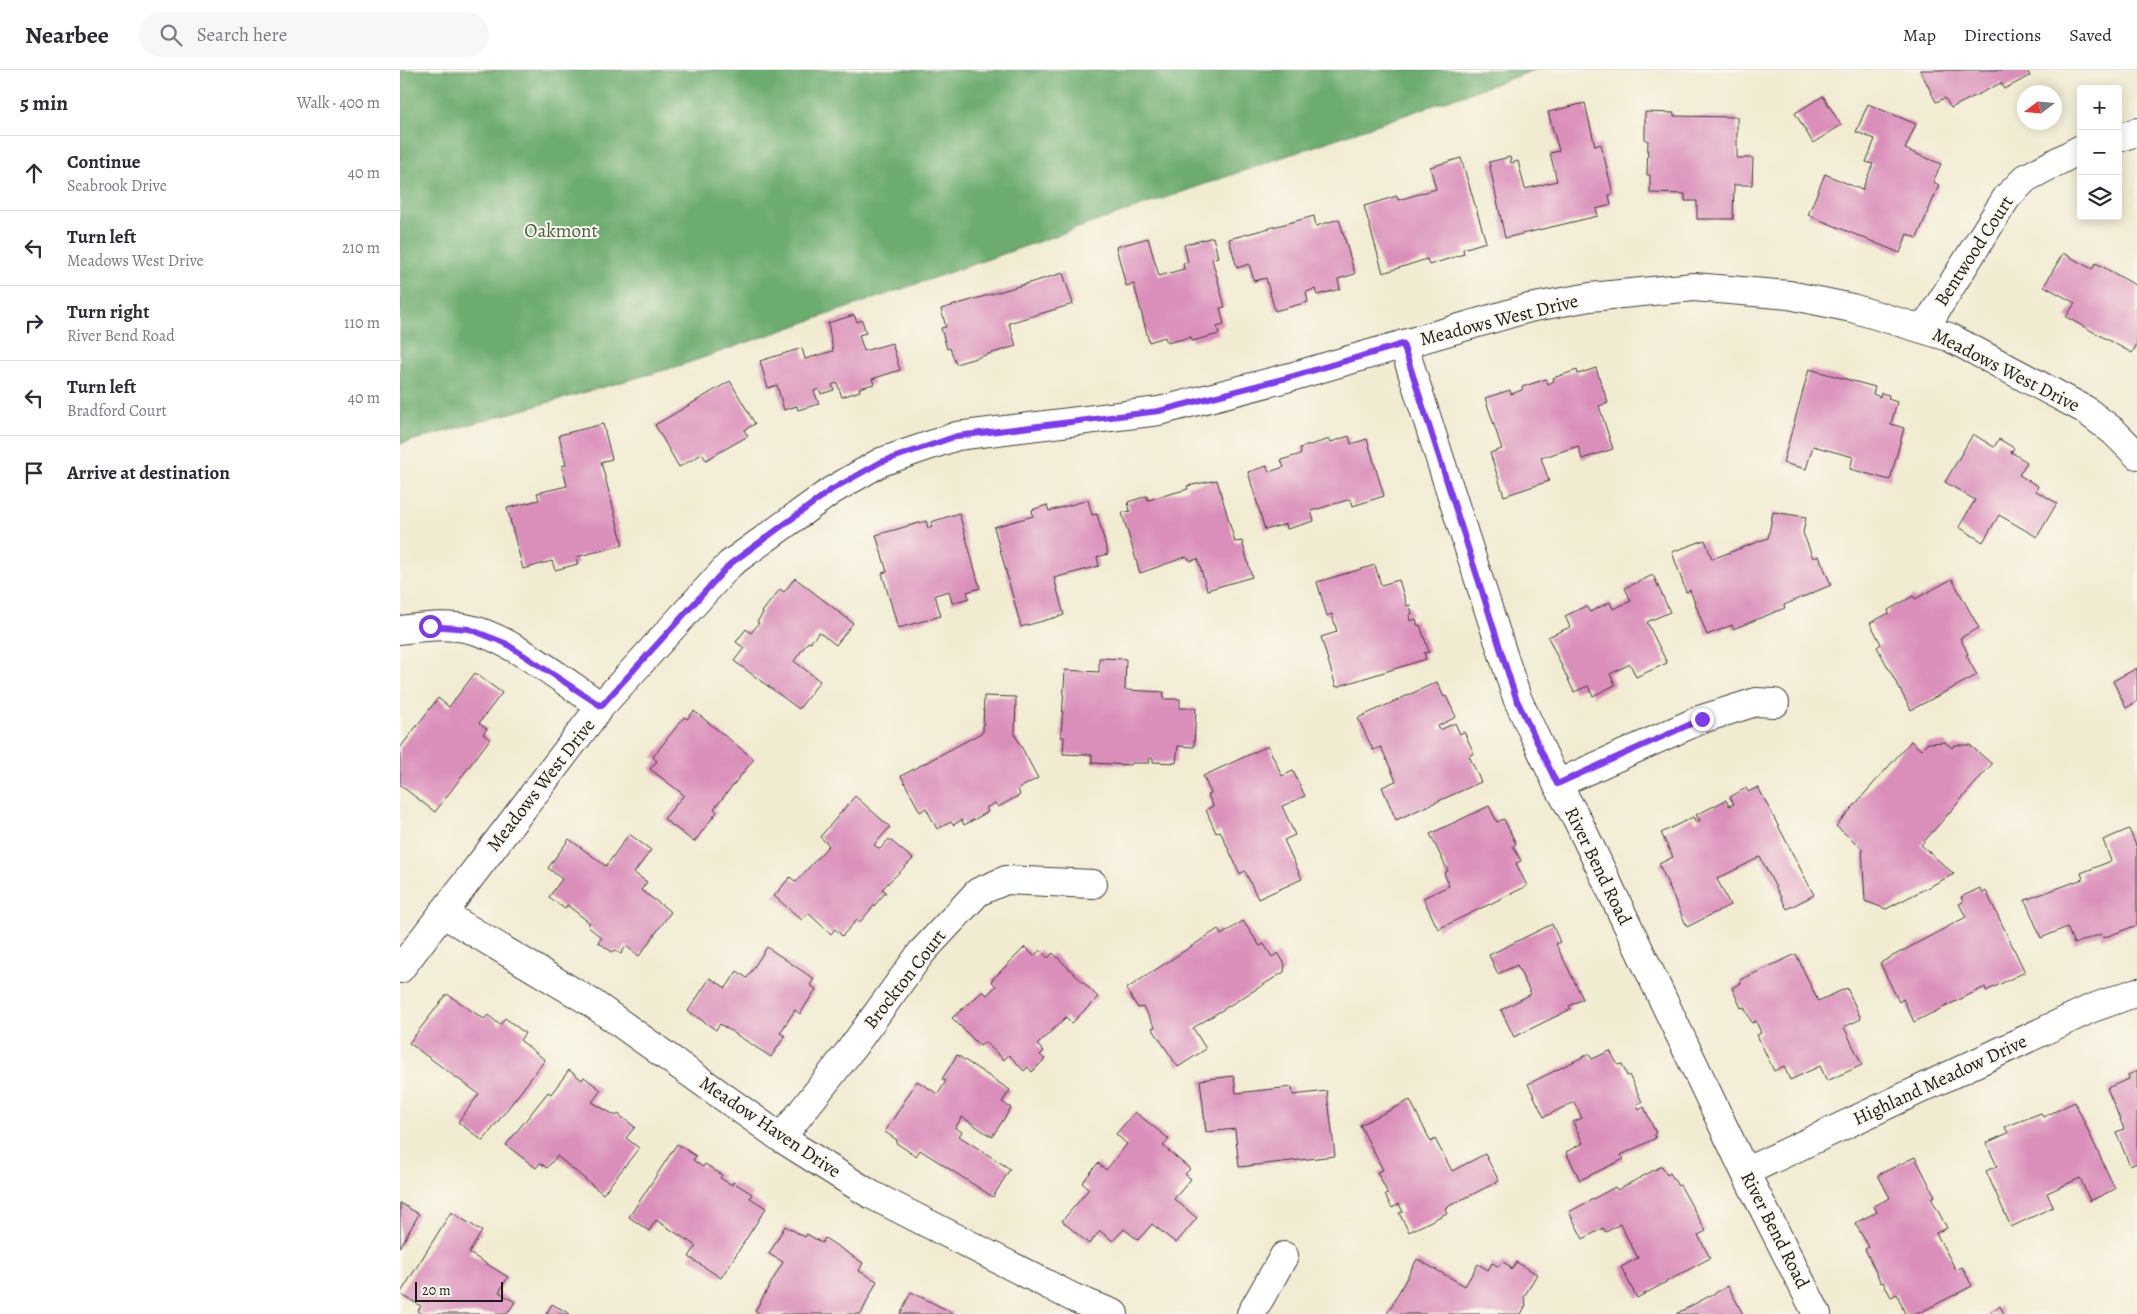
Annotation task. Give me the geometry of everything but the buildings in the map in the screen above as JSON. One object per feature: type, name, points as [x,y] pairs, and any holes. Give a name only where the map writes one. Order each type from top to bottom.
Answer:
[{"type":"street","points":[[2122,137],[2137,132]]},
{"type":"street","name":"Bentwood Court","points":[[1924,329],[2007,197],[2026,178],[2077,152]]},
{"type":"street","name":"Meadows West Drive","points":[[400,969],[601,706],[730,564],[831,490],[881,462],[957,436],[1159,411],[1294,376],[1529,308],[1590,298],[1694,287],[1789,295],[1852,308],[1950,337],[2084,410],[2113,431],[2137,455]]},
{"type":"street","name":"River Bend Road","points":[[1403,344],[1516,698],[1557,784],[1577,819],[1745,1172],[1817,1314]]},
{"type":"street","points":[[400,630],[430,626],[469,629],[505,643],[601,706]]},
{"type":"street","points":[[1557,784],[1702,719],[1756,702],[1775,703]]},
{"type":"street","name":"Brockton Court","points":[[781,1138],[852,1048],[921,953],[978,892],[1006,880],[1093,884]]},
{"type":"street","name":"Meadow Haven Drive","points":[[442,914],[592,1003],[781,1138],[870,1194],[1074,1298],[1114,1314]]},
{"type":"street","name":"Highland Meadow Drive","points":[[1745,1172],[2090,1009],[2137,992]]},
{"type":"street","points":[[1251,1314],[1284,1256]]},
{"type":"green space","name":"Oakmont","points":[[400,70],[1535,70],[679,366],[400,444]]},
{"type":"route","points":[[430,626],[469,629],[505,643],[601,706],[730,564],[831,490],[881,462],[957,436],[1159,411],[1294,376],[1403,344],[1473,558],[1516,698],[1557,784],[1702,719]]}]
